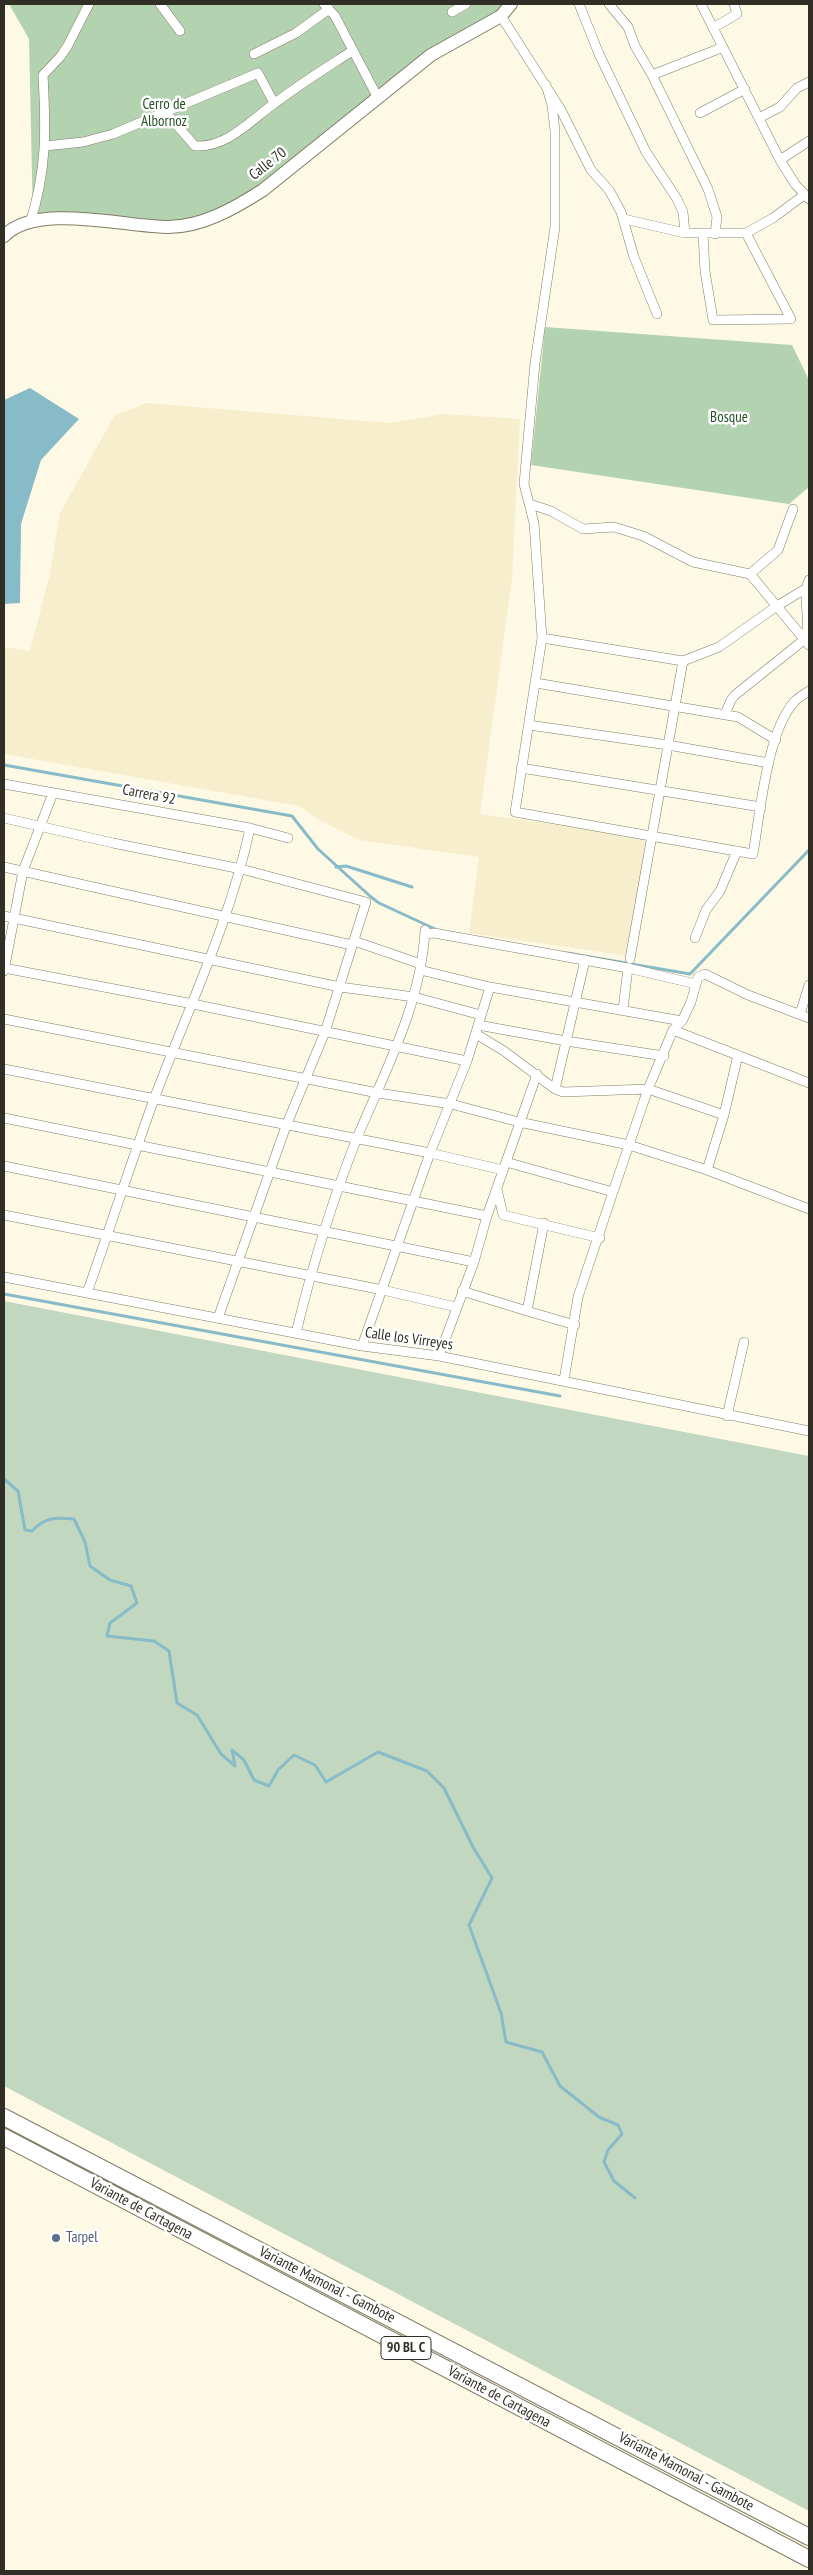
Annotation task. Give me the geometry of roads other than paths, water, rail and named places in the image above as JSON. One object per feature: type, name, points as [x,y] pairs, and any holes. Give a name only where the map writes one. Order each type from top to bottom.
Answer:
[{"type":"highway","name":"Variante Mamonal - Gambote","points":[[4,2117],[809,2537]]},
{"type":"highway","name":"Variante de Cartagena","points":[[4,2137],[809,2560]]},
{"type":"street","points":[[30,223],[43,176],[45,146],[43,74],[67,47],[89,4]]},
{"type":"street","points":[[160,4],[180,31]]},
{"type":"street","points":[[452,12],[466,4]]},
{"type":"street","name":"Calle 70","points":[[5,233],[21,224],[77,218],[169,227],[198,222],[235,208],[263,190],[431,55],[501,16],[511,4]]},
{"type":"street","points":[[579,4],[599,54],[646,152],[677,198],[683,212],[685,233]]},
{"type":"street","points":[[609,4],[628,27],[635,46],[652,75],[714,204],[717,217],[715,234]]},
{"type":"street","points":[[624,219],[685,233],[746,233],[807,197],[795,184],[780,160],[760,118],[721,48],[701,4]]},
{"type":"street","points":[[713,28],[738,14],[734,4]]},
{"type":"street","points":[[254,54],[296,33],[326,6],[378,98]]},
{"type":"street","points":[[501,16],[546,85],[591,170],[609,190],[624,219],[634,257],[657,314]]},
{"type":"street","points":[[652,75],[721,48]]},
{"type":"street","points":[[166,113],[196,146],[207,147],[238,132],[274,103],[352,50]]},
{"type":"street","points":[[45,146],[97,139],[166,113],[258,73],[274,103]]},
{"type":"street","points":[[760,118],[780,107],[797,88],[809,82]]},
{"type":"street","points":[[546,85],[552,105],[555,131],[555,227],[535,363],[524,484],[534,523],[542,638],[530,724],[514,812],[753,854],[769,763],[776,740],[794,701],[809,691]]},
{"type":"street","points":[[700,113],[744,89]]},
{"type":"street","points":[[780,160],[809,140]]},
{"type":"street","points":[[703,234],[705,271],[713,320],[791,319],[746,233]]},
{"type":"street","points":[[530,504],[551,511],[583,529],[614,527],[643,536],[693,562],[750,574],[807,642]]},
{"type":"street","points":[[750,574],[778,550],[793,508]]},
{"type":"street","points":[[807,642],[808,628],[805,589],[809,580]]},
{"type":"street","points":[[542,638],[683,662],[719,647],[777,606],[805,589]]},
{"type":"street","points":[[725,714],[730,700],[761,672],[807,642]]},
{"type":"street","points":[[622,1009],[683,662]]},
{"type":"street","points":[[536,684],[738,717],[776,740]]},
{"type":"street","points":[[530,724],[769,763]]},
{"type":"street","points":[[521,768],[761,808]]},
{"type":"street","name":"Carrera 92","points":[[4,784],[82,796],[250,828],[288,838]]},
{"type":"street","points":[[53,793],[23,871],[4,969],[193,1004],[467,1061]]},
{"type":"street","points":[[4,818],[241,869],[366,902],[325,1032],[286,1126],[218,1318]]},
{"type":"street","points":[[87,1293],[154,1099],[210,960],[241,869],[250,828]]},
{"type":"street","points":[[695,938],[706,910],[720,891],[737,850]]},
{"type":"street","points":[[4,867],[224,917],[353,943],[421,967],[490,987],[682,1021]]},
{"type":"street","points":[[4,916],[340,987],[414,997],[481,1015]]},
{"type":"street","points":[[296,1333],[310,1276],[357,1138],[378,1092],[414,997],[421,967],[425,932],[585,960],[629,963],[696,984]]},
{"type":"street","points":[[555,1089],[585,960]]},
{"type":"street","points":[[564,1380],[575,1325],[578,1297],[600,1238],[613,1192],[648,1089],[664,1056],[673,1030],[682,1021],[700,975],[705,974],[748,995],[809,1018]]},
{"type":"street","points":[[800,1014],[809,985]]},
{"type":"street","points":[[362,1346],[430,1153],[467,1061],[490,987]]},
{"type":"street","points":[[4,1019],[174,1051],[307,1079],[451,1104],[519,1122],[630,1144],[707,1170],[809,1210]]},
{"type":"street","points":[[478,1025],[664,1056]]},
{"type":"street","points":[[673,1030],[776,1072],[809,1083]]},
{"type":"street","points":[[476,1034],[537,1074],[555,1089],[572,1094],[648,1089],[724,1115]]},
{"type":"street","points":[[707,1170],[724,1115],[738,1055]]},
{"type":"street","points":[[4,1068],[286,1126],[504,1166],[613,1192]]},
{"type":"street","points":[[439,1356],[474,1262],[504,1166],[537,1074]]},
{"type":"street","points":[[4,1118],[413,1200],[544,1223],[600,1238]]},
{"type":"street","points":[[4,1166],[254,1215],[325,1232],[398,1245],[474,1262]]},
{"type":"street","points":[[497,1189],[503,1215]]},
{"type":"street","points":[[4,1215],[383,1290],[456,1307]]},
{"type":"street","points":[[528,1311],[544,1223]]},
{"type":"street","name":"Calle los Virreyes","points":[[4,1277],[362,1346],[439,1356],[564,1380],[727,1416],[809,1431]]},
{"type":"street","points":[[462,1291],[575,1325]]},
{"type":"street","points":[[727,1416],[744,1342]]},
{"type":"water","points":[[30,388],[79,419],[41,460],[21,524],[20,603],[4,604],[4,400]]},
{"type":"waterway","points":[[4,765],[292,816],[318,849],[371,897],[379,903],[435,929]]},
{"type":"waterway","points":[[567,953],[690,974],[809,850]]},
{"type":"waterway","points":[[336,867],[346,866],[412,887]]},
{"type":"waterway","points":[[4,1294],[560,1396]]},
{"type":"waterway","points":[[4,1479],[18,1491],[25,1530],[32,1531],[37,1526],[51,1519],[74,1519],[85,1542],[90,1566],[110,1580],[131,1586],[137,1603],[110,1623],[107,1636],[154,1641],[169,1651],[177,1703],[197,1715],[221,1754],[235,1766],[232,1750],[244,1760],[254,1780],[269,1786],[278,1770],[294,1755],[315,1765],[326,1782],[378,1752],[427,1771],[444,1788],[473,1847],[492,1878],[469,1925],[501,2013],[506,2042],[542,2052],[560,2086],[599,2117],[618,2125],[622,2134],[608,2150],[604,2162],[614,2181],[635,2198]]},
{"type":"place","name":"Tarpel","points":[[56,2238]]},
{"type":"park label","name":"Cerro de Albornoz","points":[[164,114]]},
{"type":"park label","name":"Bosque","points":[[729,418]]}]
